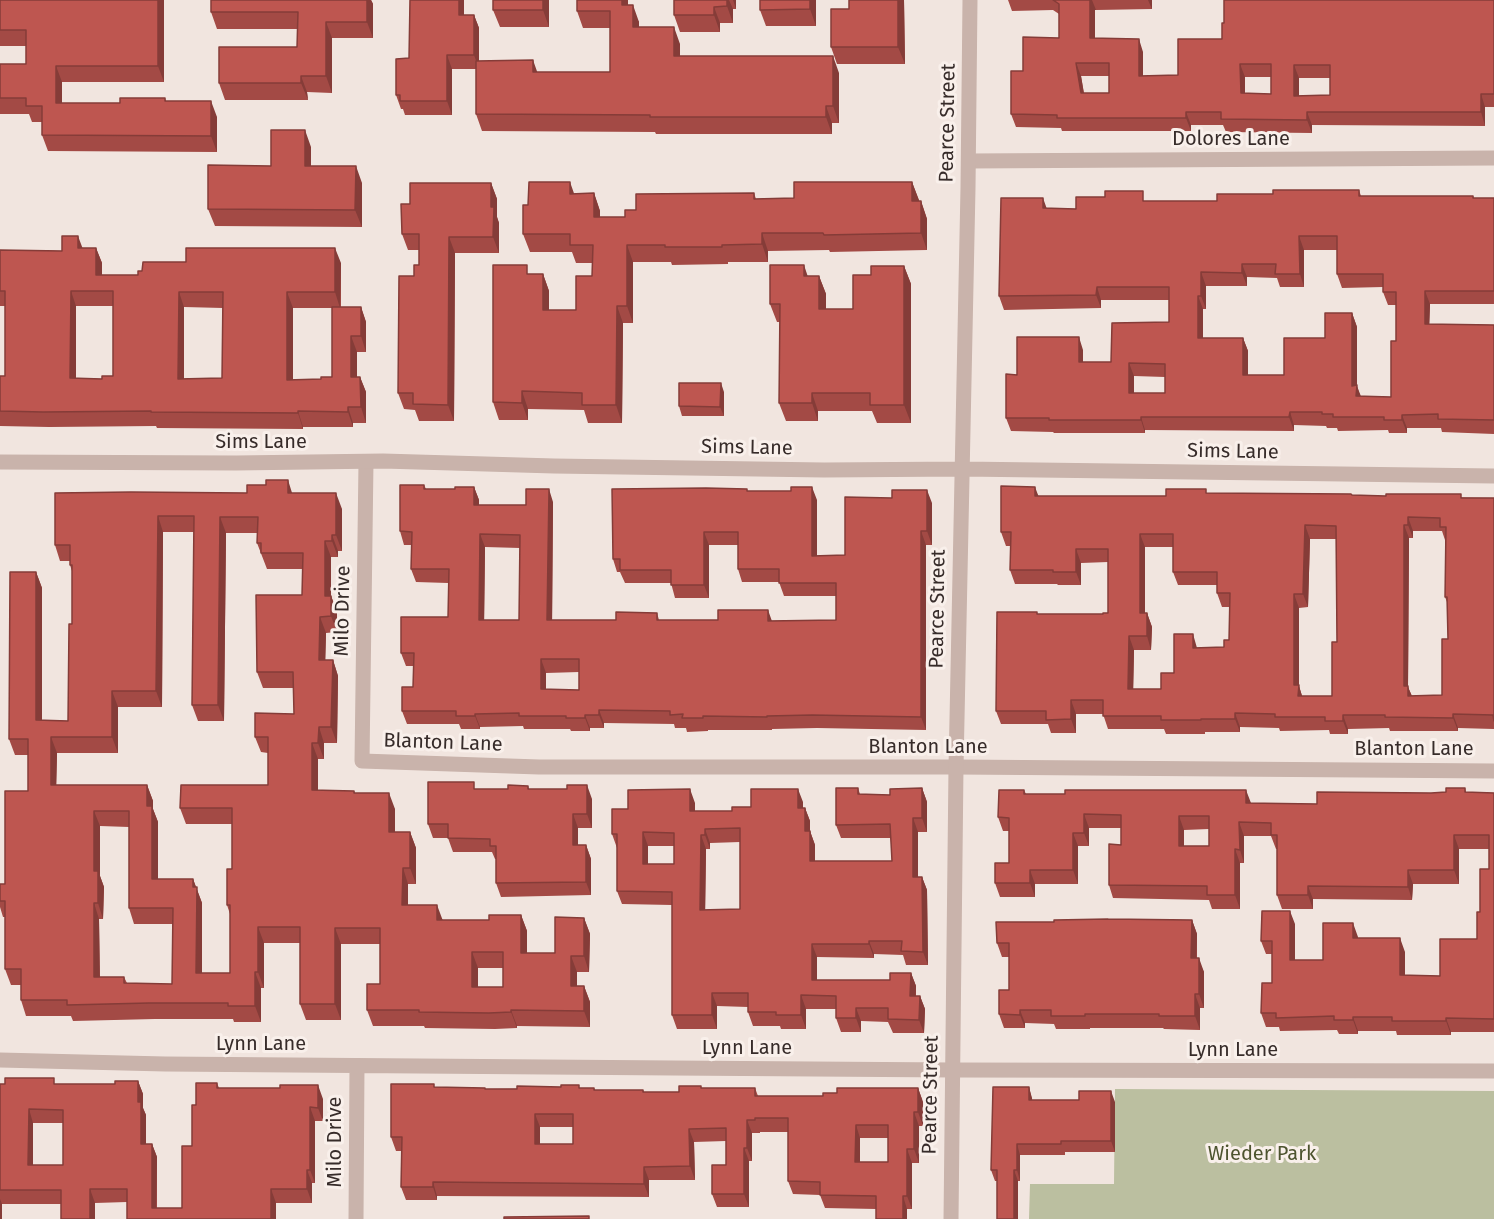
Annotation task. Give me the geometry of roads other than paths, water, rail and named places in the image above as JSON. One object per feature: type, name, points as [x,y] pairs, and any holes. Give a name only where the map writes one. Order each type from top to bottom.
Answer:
[{"type":"street","name":"Pearce Street","points":[[951,1219],[956,767],[969,161],[970,0]]},
{"type":"street","name":"Dolores Lane","points":[[969,161],[1494,158]]},
{"type":"street","name":"Sims Lane","points":[[0,462],[383,461],[824,470],[963,469],[1494,476]]},
{"type":"street","name":"Milo Drive","points":[[362,761],[366,462]]},
{"type":"street","name":"Blanton Lane","points":[[362,761],[539,767],[1494,771]]},
{"type":"street","name":"Lynn Lane","points":[[0,1060],[357,1066],[1494,1071]]},
{"type":"street","name":"Milo Drive","points":[[356,1219],[357,1066]]},
{"type":"park label","name":"Wieder Park","points":[[1262,1154]]}]
